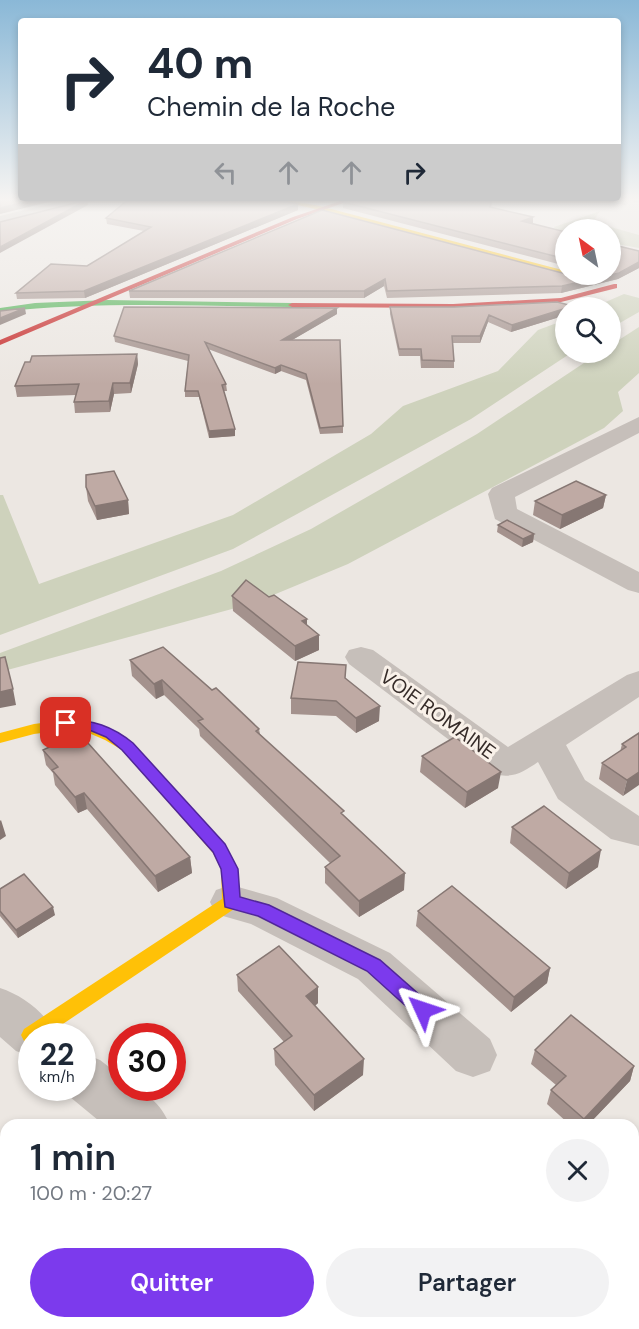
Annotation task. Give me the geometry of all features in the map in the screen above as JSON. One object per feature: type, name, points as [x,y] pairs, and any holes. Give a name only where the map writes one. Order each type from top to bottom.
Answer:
[{"type":"main road","points":[[0,343],[195,260]]},
{"type":"main road","points":[[517,260],[555,270]]},
{"type":"main road","points":[[610,285],[631,291]]},
{"type":"main road","points":[[0,310],[27,306],[90,304],[453,306],[561,300],[614,286]]},
{"type":"main road","points":[[0,738],[34,728],[66,723],[88,724],[111,733],[128,746],[219,849],[229,869],[231,902],[29,1023]]},
{"type":"street","points":[[639,424],[501,494],[505,513],[639,584]]},
{"type":"street","name":"VOIE ROMAINE","points":[[361,657],[507,765],[639,682]]},
{"type":"street","points":[[545,740],[571,789],[625,829],[639,831]]},
{"type":"street","points":[[231,902],[262,910],[374,966],[473,1055]]},
{"type":"street","points":[[96,1087],[136,1119]]},
{"type":"green space","points":[[624,294],[639,298],[639,312],[621,322],[621,297],[617,297]]},
{"type":"green space","points":[[555,324],[556,363],[471,419],[233,549],[0,635],[0,495],[3,495],[39,584],[233,515],[371,434],[403,406],[498,371],[538,330]]},
{"type":"green space","points":[[639,327],[639,373],[618,392],[623,411],[604,428],[348,564],[254,603],[0,672],[0,653],[221,571],[311,529],[477,434],[584,363],[621,363],[621,339]]},
{"type":"building","points":[[97,260],[160,260],[84,291],[16,293],[51,264],[87,266]]},
{"type":"building","points":[[203,260],[513,260],[555,271],[555,285],[566,285],[387,291],[385,279],[364,291],[129,291]]},
{"type":"building","points":[[621,260],[639,260],[621,272]]},
{"type":"building","points":[[555,302],[555,312],[512,325],[489,315],[480,336],[452,336],[454,361],[422,360],[421,349],[399,349],[390,307],[454,307]]},
{"type":"building","points":[[124,307],[337,308],[282,340],[340,340],[343,426],[320,428],[306,374],[281,365],[275,368],[205,342],[226,384],[222,385],[235,429],[209,431],[198,391],[185,391],[189,355],[114,336]]},
{"type":"building","points":[[25,308],[0,318],[0,311]]},
{"type":"building","points":[[137,354],[130,383],[113,383],[109,401],[74,402],[79,384],[15,386],[25,362],[30,362],[32,356]]},
{"type":"building","points":[[114,471],[128,500],[95,506],[86,487],[86,475]]},
{"type":"building","points":[[576,481],[606,495],[562,515],[535,501]]},
{"type":"building","points":[[507,520],[534,534],[523,539],[498,525]]},
{"type":"building","points":[[246,580],[269,597],[274,595],[307,619],[302,621],[319,635],[295,646],[232,596]]},
{"type":"building","points":[[163,647],[212,690],[216,688],[259,729],[256,731],[344,811],[341,813],[405,873],[359,901],[325,867],[340,856],[198,721],[203,719],[162,680],[154,684],[130,660]]},
{"type":"building","points":[[5,657],[13,689],[0,692],[0,658]]},
{"type":"building","points":[[298,662],[346,665],[345,678],[380,706],[356,718],[336,701],[291,698]]},
{"type":"building","points":[[79,733],[190,857],[155,876],[84,793],[75,797],[52,770],[58,767],[43,750]]},
{"type":"building","points":[[639,733],[639,772],[627,780],[602,763],[626,747],[622,744]]},
{"type":"building","points":[[455,737],[501,772],[467,792],[422,756]]},
{"type":"building","points":[[544,806],[601,850],[569,873],[512,827]]},
{"type":"building","points":[[24,874],[53,907],[16,930],[0,911],[0,889]]},
{"type":"building","points":[[452,886],[550,968],[514,997],[418,911]]},
{"type":"building","points":[[279,946],[318,987],[306,996],[364,1059],[314,1095],[274,1049],[292,1036],[237,975]]},
{"type":"building","points":[[571,1015],[634,1066],[584,1119],[551,1090],[566,1076],[535,1050]]},
{"type":"traffic: fast","points":[[0,310],[108,302],[292,305]]},
{"type":"traffic: slow","points":[[517,260],[555,270]]},
{"type":"traffic: slow","points":[[0,738],[34,729],[65,725],[80,726],[111,736],[127,746],[219,849],[229,869],[231,902],[49,1023]]},
{"type":"traffic: jam","points":[[0,343],[196,260]]},
{"type":"traffic: jam","points":[[292,305],[453,306],[561,300],[614,286]]},
{"type":"route","points":[[66,723],[88,724],[111,733],[128,746],[219,849],[229,869],[231,902],[262,910],[374,966],[423,1010]]}]
